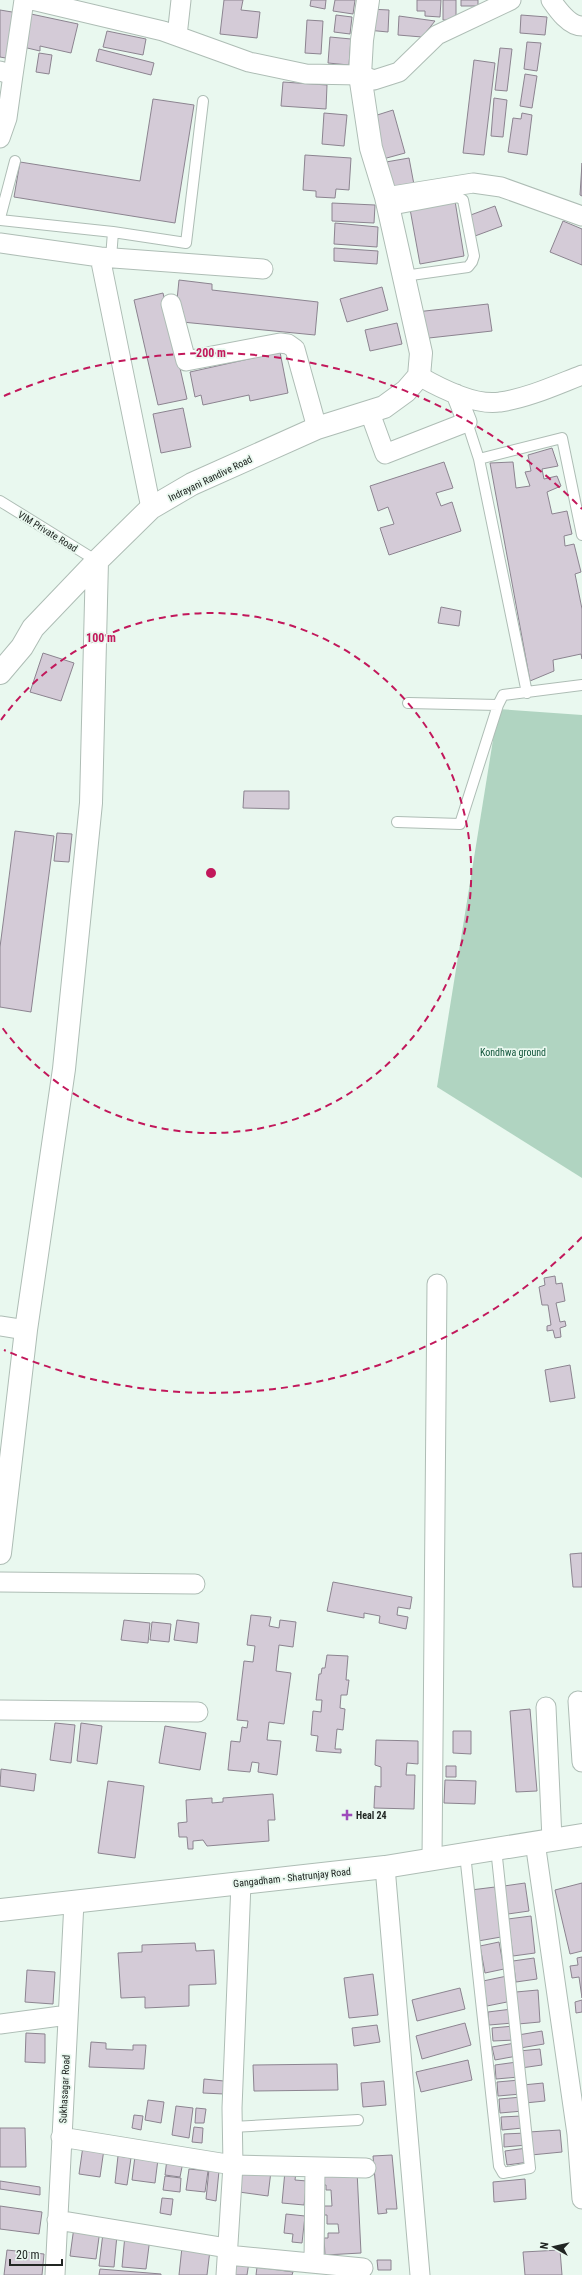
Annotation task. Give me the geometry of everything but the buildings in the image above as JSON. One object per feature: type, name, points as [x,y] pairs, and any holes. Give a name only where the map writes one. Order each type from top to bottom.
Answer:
[{"type":"street","points":[[0,138],[6,73],[24,0]]},
{"type":"street","points":[[32,0],[83,6],[177,36],[249,62],[306,74],[360,75],[374,80],[399,72],[437,35],[511,0]]},
{"type":"street","points":[[177,36],[181,0]]},
{"type":"street","points":[[368,0],[360,75],[371,148],[388,203],[421,353],[419,376],[456,394],[468,398],[499,403],[535,393],[582,375]]},
{"type":"street","points":[[551,0],[560,14],[577,26],[582,26]]},
{"type":"street","points":[[388,203],[473,183],[501,187],[582,216]]},
{"type":"street","points":[[0,243],[106,257],[263,269]]},
{"type":"street","points":[[106,257],[151,508]]},
{"type":"street","points":[[171,304],[186,361],[280,343],[288,344],[295,349],[317,428]]},
{"type":"street","name":"Indrayani Randive Road","points":[[0,673],[22,647],[33,628],[97,561],[151,508],[192,484],[317,428],[370,413],[384,407],[406,391],[419,376]]},
{"type":"street","points":[[370,413],[385,454],[467,422],[456,394]]},
{"type":"street","points":[[0,1553],[6,1458],[64,1068],[91,803],[97,561]]},
{"type":"street","name":"Indrayani Randive Road","points":[[0,654],[14,638],[33,628]]},
{"type":"street","points":[[432,1859],[437,1284]]},
{"type":"street","points":[[0,1326],[26,1330]]},
{"type":"street","points":[[0,1582],[195,1584]]},
{"type":"street","points":[[578,1701],[582,1762]]},
{"type":"street","points":[[546,1707],[543,1840],[577,2134],[582,2199]]},
{"type":"street","points":[[0,1710],[198,1712]]},
{"type":"street","name":"Gangadham - Shatrunjay Road","points":[[0,1910],[385,1867],[543,1840],[582,1835]]},
{"type":"street","points":[[385,1867],[420,2275]]},
{"type":"street","points":[[226,2275],[233,2165],[232,2127],[241,1883]]},
{"type":"street","name":"Sukhasagar Road","points":[[55,2275],[74,1902]]},
{"type":"street","points":[[0,2024],[68,2015]]},
{"type":"street","points":[[61,2137],[233,2165],[366,2168]]},
{"type":"street","points":[[314,2263],[315,2167]]},
{"type":"street","points":[[57,2220],[227,2251],[363,2268]]},
{"type":"lane","points":[[15,160],[0,219],[113,232],[186,243],[203,101]]},
{"type":"lane","points":[[388,203],[458,197],[463,200],[474,256],[472,262],[468,267],[404,276]]},
{"type":"lane","points":[[106,257],[113,232]]},
{"type":"lane","points":[[467,422],[480,459],[527,693]]},
{"type":"lane","points":[[480,459],[562,438],[582,535]]},
{"type":"lane","name":"VIM Private Road","points":[[0,501],[97,561]]},
{"type":"lane","points":[[397,822],[460,824],[498,705],[503,695],[582,685]]},
{"type":"lane","points":[[408,703],[498,705]]},
{"type":"lane","points":[[465,1854],[499,2166],[503,2172],[523,2171],[530,2168],[496,1848]]},
{"type":"lane","points":[[232,2127],[358,2120]]},
{"type":"green space","name":"Kondhwa ground","points":[[498,709],[582,715],[582,1178],[437,1087]]},
{"type":"place","name":"Heal 24","points":[[347,1815]]}]
